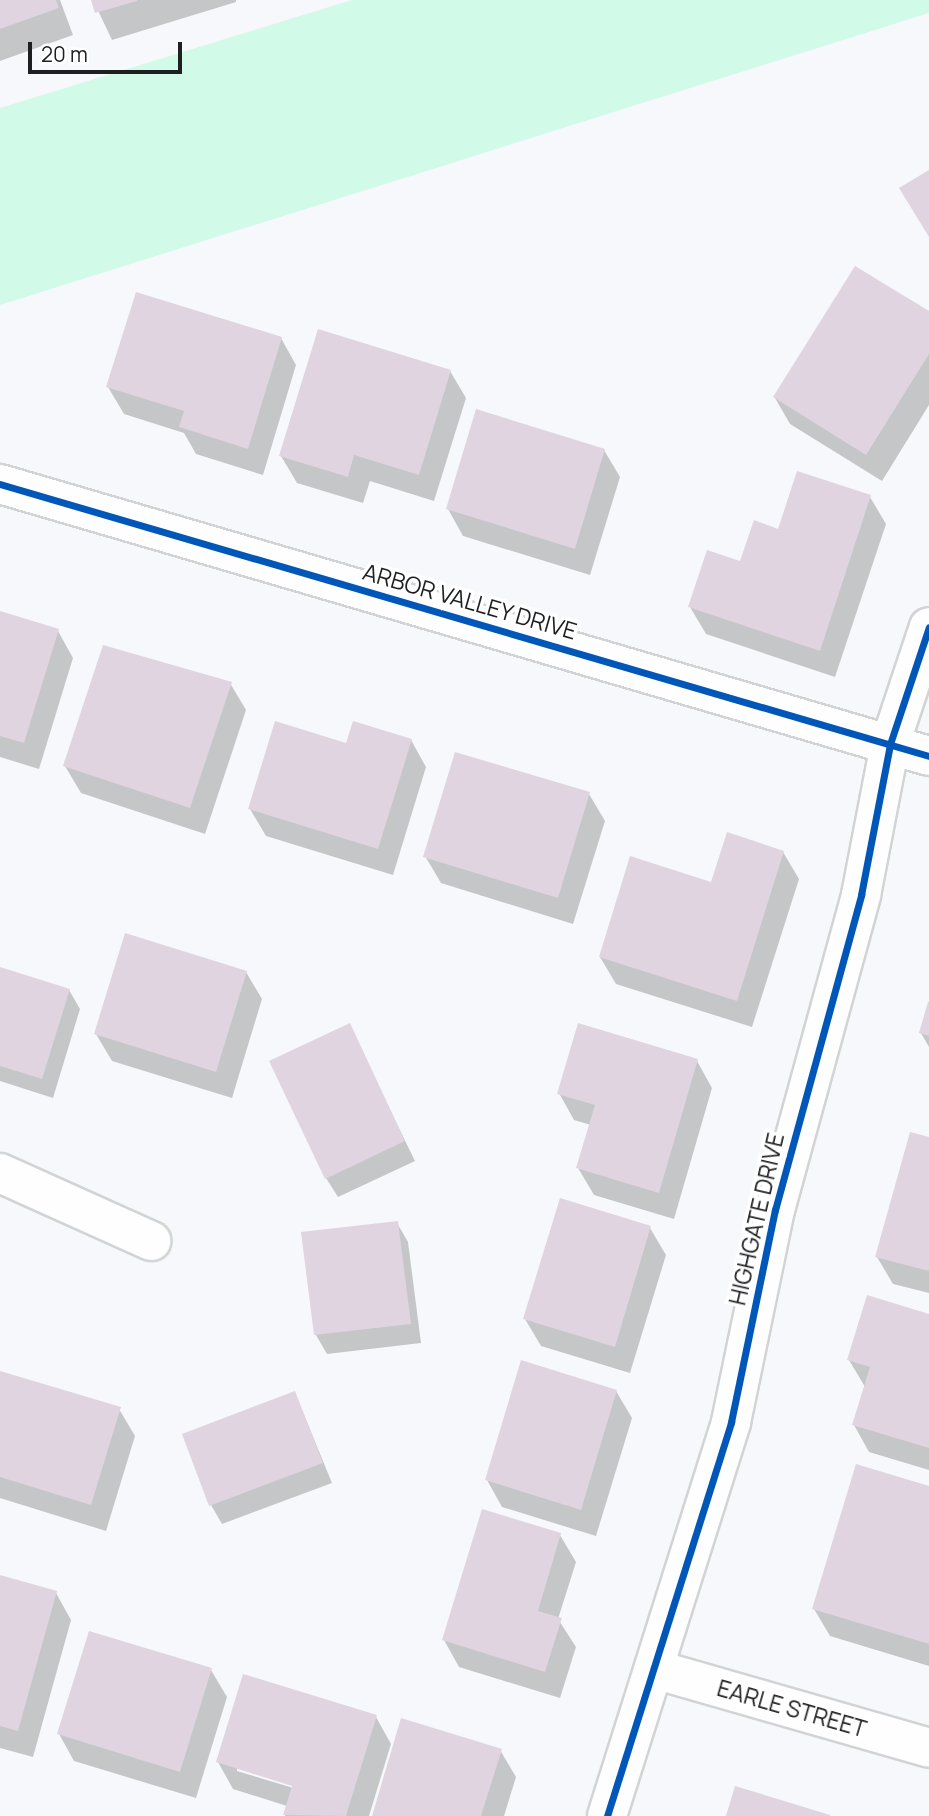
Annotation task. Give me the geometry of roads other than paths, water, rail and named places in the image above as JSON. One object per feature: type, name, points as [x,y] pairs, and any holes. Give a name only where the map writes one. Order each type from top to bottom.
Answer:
[{"type":"street","name":"ARBOR VALLEY DRIVE","points":[[0,484],[929,756]]},
{"type":"street","name":"HIGHGATE DRIVE","points":[[607,1816],[731,1422],[775,1210],[861,895],[890,744],[929,628]]},
{"type":"street","points":[[0,1173],[151,1241]]},
{"type":"street","name":"EARLE STREET","points":[[654,1669],[929,1748]]}]
